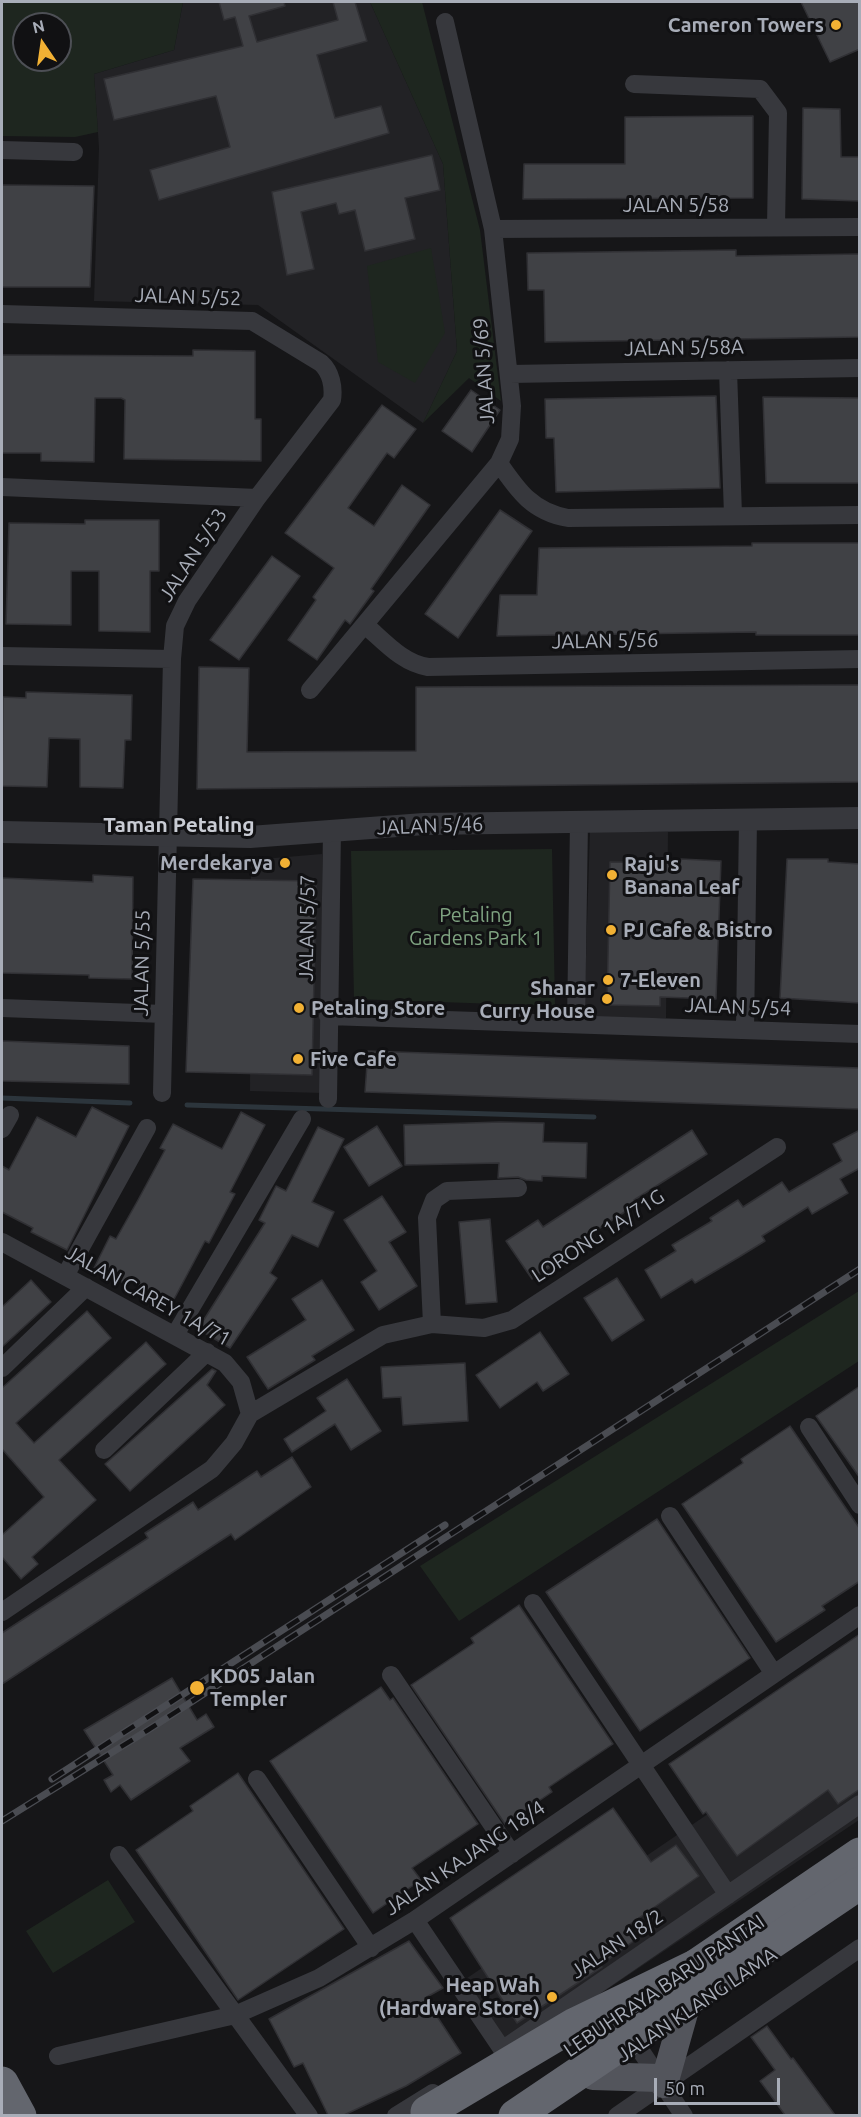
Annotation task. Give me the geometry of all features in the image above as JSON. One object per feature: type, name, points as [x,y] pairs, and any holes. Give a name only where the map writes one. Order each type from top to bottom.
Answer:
[{"type":"highway","name":"LEBUHRAYA BARU PANTAI","points":[[467,2115],[697,1965],[860,1854]]},
{"type":"highway","name":"LEBUHRAYA BARU PANTAI","points":[[515,2115],[860,1883]]},
{"type":"highway","points":[[421,2115],[575,2024],[697,1965]]},
{"type":"main road","points":[[441,2115],[509,2060],[611,2006],[860,1839]]},
{"type":"main road","name":"JALAN KLANG LAMA","points":[[534,2115],[860,1895]]},
{"type":"main road","points":[[593,2076],[661,2081],[684,2013]]},
{"type":"street","name":"JALAN 5/69","points":[[445,22],[493,228],[510,374],[510,439],[499,464]]},
{"type":"street","points":[[634,84],[760,89],[778,113],[776,226]]},
{"type":"street","points":[[2,150],[74,152]]},
{"type":"street","name":"JALAN 5/58","points":[[493,228],[860,227]]},
{"type":"street","name":"JALAN 5/52","points":[[2,314],[252,321],[324,365],[332,382],[332,400]]},
{"type":"street","name":"JALAN 5/58A","points":[[510,374],[860,368]]},
{"type":"street","points":[[728,370],[733,515]]},
{"type":"street","name":"JALAN 5/53","points":[[168,835],[172,659],[179,615],[257,498],[332,400]]},
{"type":"street","points":[[310,690],[499,464],[522,496],[551,515],[568,518],[860,515]]},
{"type":"street","points":[[2,487],[257,498]]},
{"type":"street","name":"JALAN 5/56","points":[[365,625],[404,659],[428,667],[860,660]]},
{"type":"street","points":[[2,656],[172,659]]},
{"type":"street","name":"JALAN 5/46","points":[[2,832],[250,837],[424,824],[860,818]]},
{"type":"street","points":[[746,1030],[748,820]]},
{"type":"street","points":[[576,1024],[579,822]]},
{"type":"street","name":"JALAN 5/57","points":[[328,1099],[332,831]]},
{"type":"street","name":"JALAN 5/55","points":[[162,1093],[168,835]]},
{"type":"street","points":[[2,1008],[164,1014]]},
{"type":"street","name":"JALAN 5/54","points":[[328,1016],[860,1034]]},
{"type":"street","points":[[175,1335],[302,1119]]},
{"type":"street","points":[[65,1276],[147,1128]]},
{"type":"street","name":"LORONG 1A/71G","points":[[250,1414],[383,1335],[432,1324],[484,1328],[512,1320],[777,1146]]},
{"type":"street","points":[[432,1324],[427,1218],[434,1200],[447,1191],[518,1188]]},
{"type":"street","name":"JALAN CAREY 1A/71","points":[[2,1242],[229,1365],[241,1382],[250,1414]]},
{"type":"street","points":[[2,1368],[86,1287]]},
{"type":"street","points":[[104,1450],[207,1352]]},
{"type":"street","points":[[2,1612],[212,1469],[234,1443],[250,1414]]},
{"type":"street","points":[[808,1427],[860,1505]]},
{"type":"street","points":[[670,1516],[774,1674]]},
{"type":"street","points":[[533,1603],[728,1895]]},
{"type":"street","name":"JALAN KAJANG 18/4","points":[[58,2056],[236,2015],[293,1991],[371,1948],[415,1920],[860,1615]]},
{"type":"street","points":[[391,1675],[512,1854]]},
{"type":"street","points":[[257,1779],[371,1948]]},
{"type":"street","name":"JALAN 18/2","points":[[396,2115],[509,2060],[728,1895],[860,1804]]},
{"type":"street","points":[[119,1856],[309,2115]]},
{"type":"street","points":[[415,1920],[509,2060]]},
{"type":"street","points":[[617,2115],[661,2081],[860,1948]]},
{"type":"street","points":[[611,2006],[684,2115]]},
{"type":"shaded area","points":[[183,2],[370,2],[443,164],[457,351],[423,423],[258,305],[94,301],[99,148],[94,74],[174,50]]},
{"type":"shaded area","points":[[590,831],[668,832],[666,1018],[584,1019]]},
{"type":"shaded area","points":[[322,854],[323,1093],[250,1091],[251,860]]},
{"type":"shaded area","points":[[859,1711],[859,1820],[502,2060],[454,1987]]},
{"type":"green space","points":[[2,2],[183,2],[174,50],[94,74],[98,132],[75,137],[2,136]]},
{"type":"green space","points":[[370,2],[422,2],[480,230],[501,401],[469,378],[423,423],[457,351],[443,164]]},
{"type":"green space","points":[[431,248],[445,333],[415,383],[378,362],[367,266]]},
{"type":"green space","name":"Petaling Gardens Park 1","points":[[552,849],[555,1006],[354,999],[351,851]]},
{"type":"green space","points":[[859,1291],[859,1361],[459,1621],[420,1566]]},
{"type":"green space","points":[[108,1880],[135,1922],[53,1973],[26,1931]]},
{"type":"building","points":[[219,2],[284,2],[285,6],[249,16],[257,42],[338,20],[333,2],[355,2],[367,41],[317,55],[335,118],[381,106],[389,133],[159,200],[150,170],[230,147],[216,96],[114,120],[104,79],[243,46],[235,17],[224,20]]},
{"type":"building","name":"Cameron Towers","points":[[801,2],[860,2],[860,49],[830,62]]},
{"type":"building","points":[[803,108],[840,109],[841,157],[860,157],[860,201],[802,199]]},
{"type":"building","points":[[753,116],[753,198],[523,199],[524,164],[625,164],[625,117]]},
{"type":"building","points":[[432,155],[440,190],[405,198],[415,239],[365,251],[355,210],[339,214],[336,203],[301,212],[314,269],[287,275],[272,192]]},
{"type":"building","points":[[2,185],[94,186],[90,287],[2,287]]},
{"type":"building","points":[[736,250],[736,256],[860,254],[860,337],[545,342],[544,290],[528,290],[527,253]]},
{"type":"building","points":[[193,350],[255,351],[255,419],[261,419],[261,461],[124,459],[125,400],[121,398],[95,398],[94,462],[41,461],[41,453],[2,453],[2,355],[193,356]]},
{"type":"building","points":[[471,390],[500,410],[472,452],[442,431]]},
{"type":"building","points":[[716,396],[720,488],[556,492],[554,438],[546,438],[545,399]]},
{"type":"building","points":[[763,397],[860,398],[860,483],[766,483]]},
{"type":"building","points":[[382,405],[416,429],[394,458],[387,453],[348,508],[374,526],[402,485],[430,505],[371,589],[374,591],[350,624],[345,620],[317,660],[288,640],[316,600],[313,597],[334,568],[285,533]]},
{"type":"building","points":[[500,510],[532,531],[458,638],[425,614]]},
{"type":"building","points":[[85,520],[159,520],[159,571],[150,571],[150,632],[99,631],[99,571],[71,571],[71,625],[6,624],[9,523],[85,524]]},
{"type":"building","points":[[752,543],[860,543],[860,635],[756,635],[756,632],[497,636],[500,595],[537,595],[539,548],[752,546]]},
{"type":"building","points":[[272,556],[300,576],[239,660],[210,640]]},
{"type":"building","points":[[199,667],[249,668],[247,752],[416,751],[416,687],[860,685],[860,782],[197,789]]},
{"type":"building","points":[[26,692],[132,695],[131,740],[125,740],[123,788],[80,787],[80,739],[49,738],[47,787],[2,786],[3,697],[26,698]]},
{"type":"building","points":[[681,859],[721,861],[716,999],[660,997],[660,1006],[607,1005],[610,862],[680,863]]},
{"type":"building","points":[[787,859],[828,859],[828,862],[860,864],[860,1003],[780,998]]},
{"type":"building","points":[[93,875],[133,877],[132,979],[89,978],[89,975],[2,973],[2,878],[93,882]]},
{"type":"building","points":[[193,879],[316,881],[312,1075],[186,1072]]},
{"type":"building","points":[[2,1041],[129,1046],[129,1084],[2,1081]]},
{"type":"building","points":[[368,1051],[860,1068],[860,1109],[365,1092]]},
{"type":"building","points":[[92,1107],[129,1126],[67,1250],[31,1232],[33,1228],[2,1212],[2,1166],[9,1170],[37,1117],[76,1137]]},
{"type":"building","points":[[241,1112],[265,1125],[230,1192],[235,1194],[209,1243],[205,1241],[172,1303],[130,1281],[128,1285],[94,1268],[110,1236],[116,1239],[138,1200],[165,1150],[160,1148],[173,1124],[222,1149]]},
{"type":"building","points":[[544,1123],[543,1142],[587,1143],[586,1178],[542,1176],[542,1181],[518,1177],[498,1178],[499,1163],[405,1165],[404,1125]]},
{"type":"building","points":[[377,1126],[402,1166],[369,1186],[344,1147]]},
{"type":"building","points":[[318,1127],[344,1139],[312,1202],[334,1212],[318,1247],[292,1235],[270,1273],[277,1278],[230,1348],[198,1329],[265,1223],[259,1220],[276,1186],[286,1191]]},
{"type":"building","points":[[692,1130],[707,1154],[634,1200],[637,1204],[561,1253],[564,1258],[532,1279],[506,1241],[538,1220],[543,1227]]},
{"type":"building","points":[[860,1130],[860,1168],[840,1179],[848,1193],[812,1214],[808,1207],[762,1236],[765,1241],[695,1283],[692,1279],[661,1298],[645,1270],[676,1251],[672,1245],[712,1221],[710,1218],[738,1200],[743,1207],[782,1182],[789,1192],[842,1161],[833,1144]]},
{"type":"building","points":[[382,1196],[406,1232],[389,1242],[417,1286],[379,1310],[361,1282],[377,1271],[344,1220]]},
{"type":"building","points":[[490,1219],[497,1302],[466,1304],[459,1222]]},
{"type":"building","points":[[617,1278],[644,1320],[612,1341],[584,1298]]},
{"type":"building","points":[[31,1280],[51,1302],[2,1347],[2,1307]]},
{"type":"building","points":[[322,1280],[354,1330],[312,1356],[315,1360],[268,1389],[247,1357],[306,1320],[292,1299]]},
{"type":"building","points":[[87,1311],[111,1338],[16,1423],[34,1443],[146,1342],[166,1364],[59,1460],[96,1500],[32,1557],[38,1564],[21,1579],[2,1557],[2,1535],[44,1497],[2,1449],[2,1388]]},
{"type":"building","points":[[540,1332],[569,1374],[543,1391],[537,1382],[500,1408],[476,1375]]},
{"type":"building","points":[[465,1363],[468,1421],[403,1425],[401,1397],[383,1398],[381,1367]]},
{"type":"building","points":[[212,1369],[216,1371],[207,1385],[225,1405],[130,1491],[105,1464]]},
{"type":"building","points":[[347,1379],[381,1431],[351,1450],[335,1424],[292,1452],[284,1439],[326,1411],[317,1398]]},
{"type":"building","points":[[860,1386],[860,1478],[816,1416]]},
{"type":"building","points":[[790,1426],[860,1529],[860,1581],[822,1606],[825,1610],[776,1642],[682,1504],[743,1463],[741,1459]]},
{"type":"building","points":[[292,1457],[311,1487],[235,1540],[231,1534],[2,1684],[2,1633],[148,1538],[145,1533],[193,1502],[198,1510],[257,1471],[261,1477]]},
{"type":"building","points":[[657,1519],[750,1658],[640,1731],[546,1592]]},
{"type":"building","points":[[519,1605],[613,1744],[549,1787],[552,1792],[505,1824],[411,1685],[474,1643],[471,1638]]},
{"type":"building","points":[[860,1634],[860,1789],[838,1804],[828,1790],[737,1856],[706,1812],[703,1814],[669,1764]]},
{"type":"building","points":[[172,1678],[197,1720],[206,1714],[214,1727],[180,1748],[190,1761],[131,1800],[120,1785],[111,1792],[104,1780],[113,1775],[84,1730]]},
{"type":"building","points":[[381,1687],[390,1700],[393,1698],[478,1824],[412,1868],[421,1880],[373,1913],[270,1761]]},
{"type":"building","points":[[238,1773],[344,1929],[238,2000],[136,1850],[193,1811],[190,1806]]},
{"type":"building","points":[[613,1808],[651,1862],[676,1845],[699,1876],[626,1927],[635,1940],[601,1965],[602,1967],[517,2023],[450,1918]]},
{"type":"building","points":[[409,1941],[443,1988],[425,1998],[461,2053],[406,2086],[344,2115],[328,2115],[303,2063],[294,2067],[269,2019]]},
{"type":"building","points":[[767,2026],[835,2115],[785,2115],[760,2081],[775,2070],[751,2037]]},
{"type":"waterway","points":[[2,1098],[130,1103]]},
{"type":"waterway","points":[[187,1105],[594,1117]]},
{"type":"railway","points":[[2,1821],[148,1730],[860,1269]]},
{"type":"railway","points":[[52,1779],[445,1525]]},
{"type":"place","name":"Cameron Towers","points":[[836,25]]},
{"type":"place","name":"Merdekarya","points":[[285,863]]},
{"type":"place","name":"Raju's Banana Leaf","points":[[612,875]]},
{"type":"place","name":"PJ Cafe & Bistro","points":[[611,930]]},
{"type":"place","name":"7-Eleven","points":[[608,980]]},
{"type":"place","name":"Shanar Curry House","points":[[607,999]]},
{"type":"place","name":"Petaling Store","points":[[299,1008]]},
{"type":"place","name":"Five Cafe","points":[[298,1059]]},
{"type":"place","name":"KD05 Jalan Templer","points":[[197,1688]]},
{"type":"place","name":"Heap Wah (Hardware Store)","points":[[552,1997]]},
{"type":"district","name":"Taman Petaling","points":[[179,825]]}]
